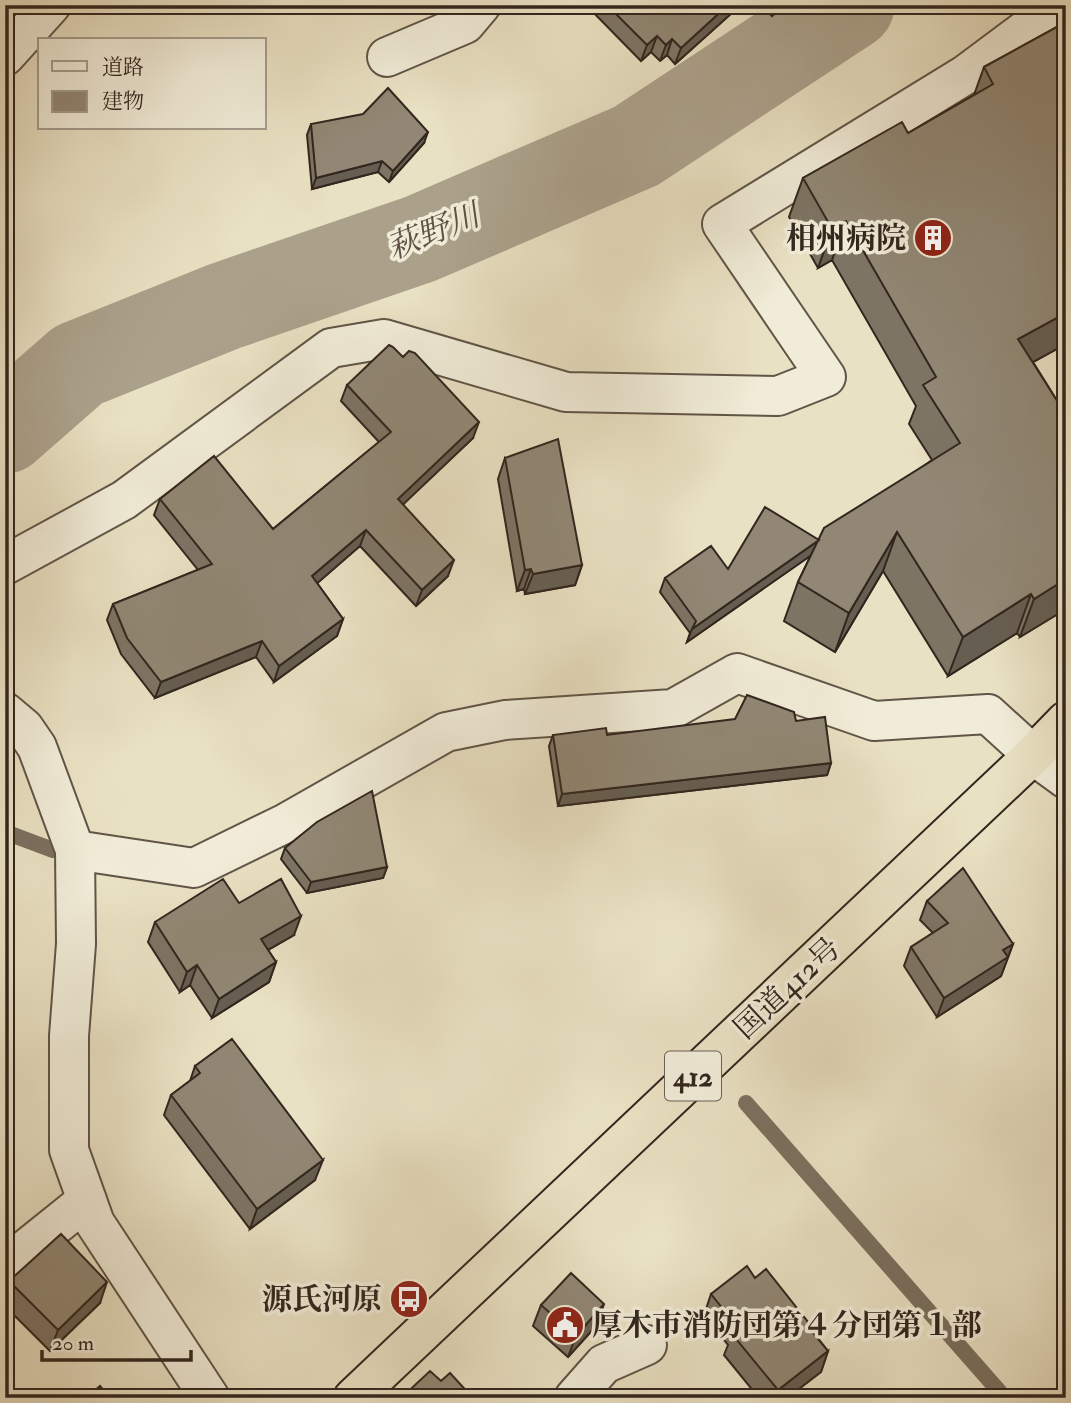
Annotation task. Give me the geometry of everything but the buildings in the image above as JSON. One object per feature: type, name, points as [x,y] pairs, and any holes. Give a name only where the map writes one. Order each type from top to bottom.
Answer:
[{"type":"highway","name":"国道412号","points":[[353,1398],[1066,721]]},
{"type":"street","points":[[387,57],[465,24],[481,5]]},
{"type":"street","points":[[5,565],[124,500],[331,348],[384,339],[566,392],[778,396],[826,377],[722,224],[965,75],[1020,19],[1059,5]]},
{"type":"street","points":[[5,56],[45,7]]},
{"type":"street","points":[[75,850],[194,868],[286,823],[446,732],[505,720],[673,709],[737,673],[874,722],[988,714],[1033,755],[1066,779]]},
{"type":"street","points":[[5,712],[24,728],[37,747],[75,850],[76,944],[69,1036],[69,1150],[95,1223],[210,1398]]},
{"type":"street","points":[[5,1266],[87,1200]]},
{"type":"street","points":[[574,1398],[604,1364],[647,1345]]},
{"type":"waterway","name":"萩野川","points":[[5,429],[78,365],[225,306],[420,239],[636,146],[850,5]]},
{"type":"waterway","points":[[5,832],[53,850]]},
{"type":"waterway","points":[[746,1103],[1005,1398]]},
{"type":"place","name":"相州病院","points":[[933,238]]},
{"type":"place","name":"源氏河原","points":[[409,1299]]},
{"type":"place","name":"厚木市消防団第４分団第１部","points":[[565,1325]]}]
